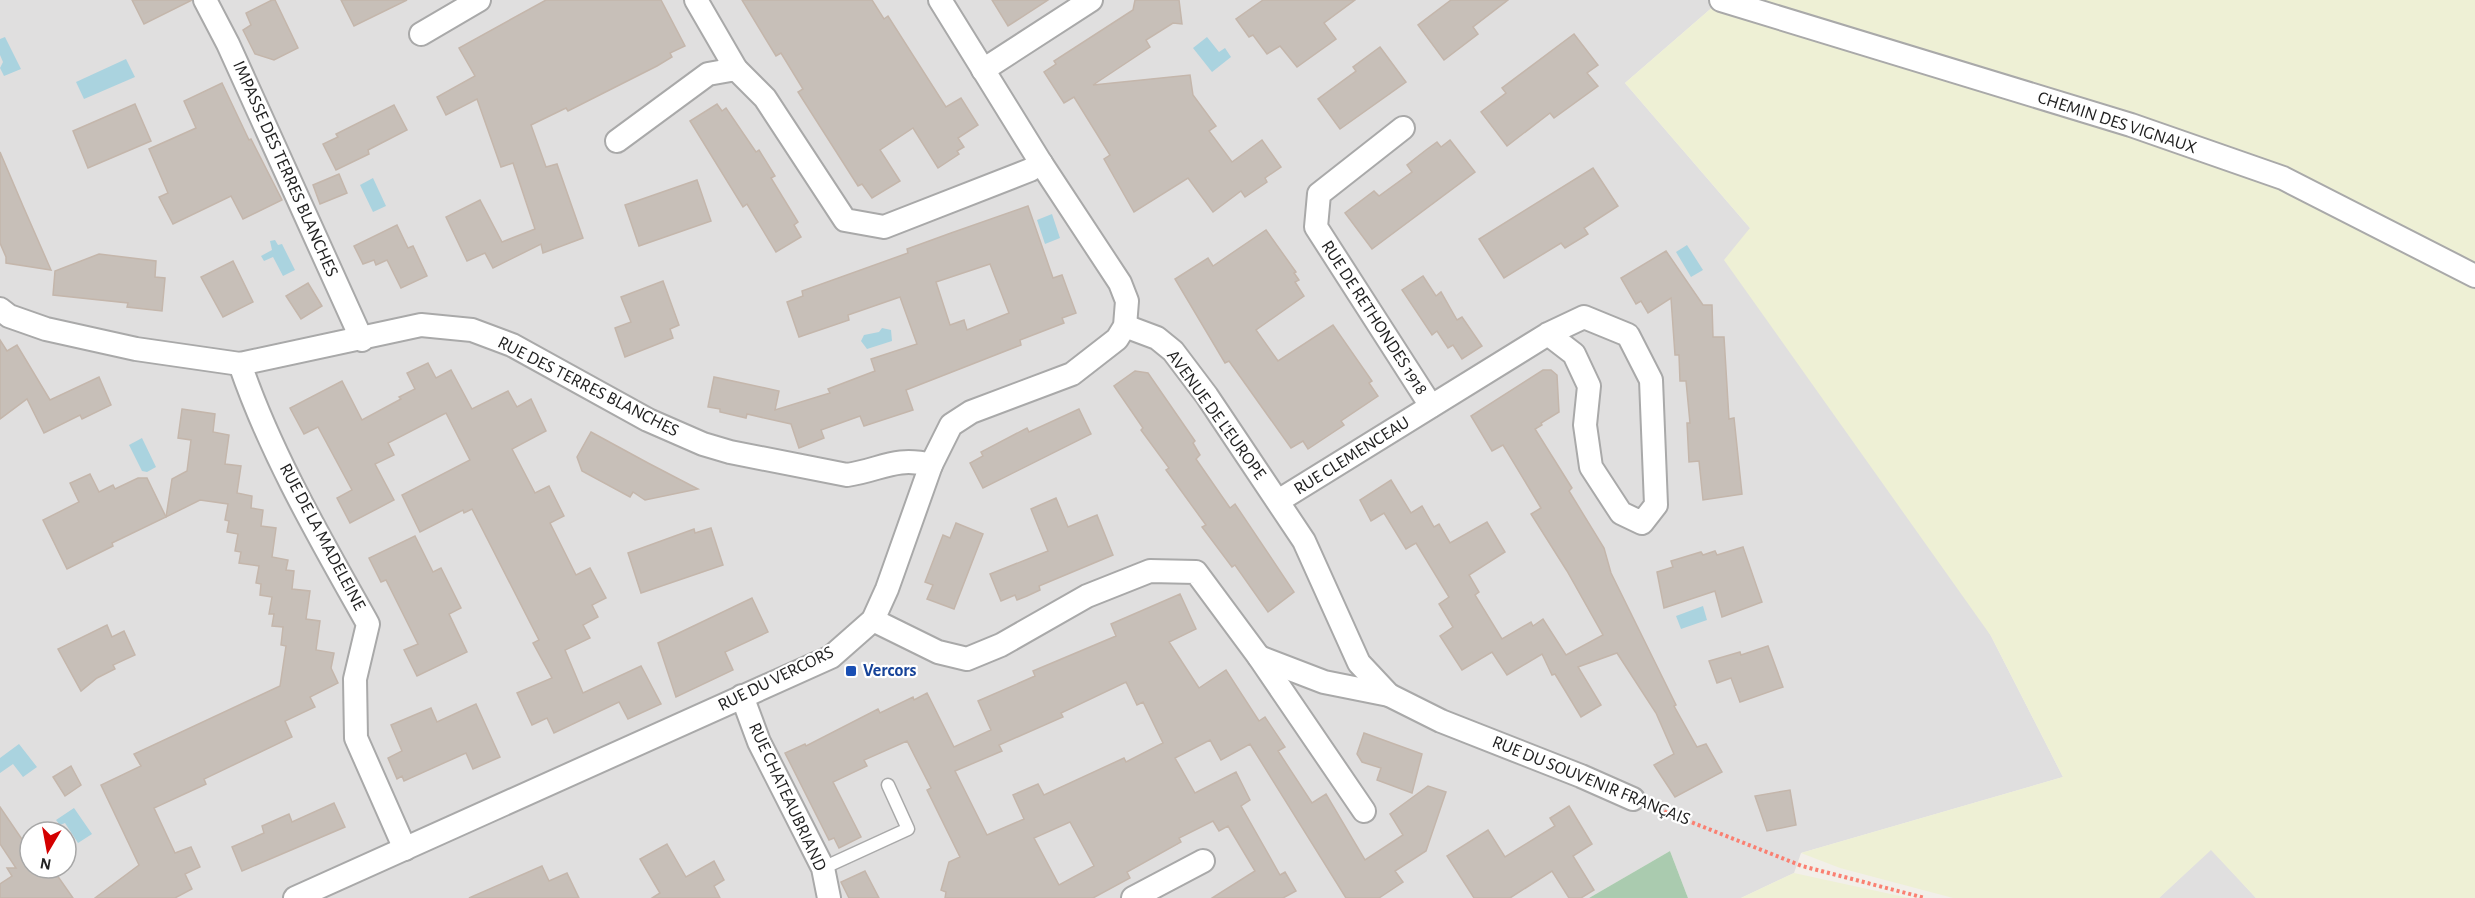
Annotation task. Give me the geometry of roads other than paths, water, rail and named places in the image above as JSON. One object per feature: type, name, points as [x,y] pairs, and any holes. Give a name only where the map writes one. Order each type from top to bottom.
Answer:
[{"type":"street","name":"IMPASSE DES TERRES BLANCHES","points":[[205,0],[228,44],[362,340]]},
{"type":"street","points":[[421,34],[479,0]]},
{"type":"street","points":[[696,0],[736,69],[765,98],[845,220],[884,227],[1030,170],[1041,163]]},
{"type":"street","points":[[940,0],[1041,163],[1120,283],[1127,301],[1125,326]]},
{"type":"street","points":[[983,70],[1090,0]]},
{"type":"street","name":"CHEMIN DES VIGNAUX","points":[[1721,0],[2131,125],[2283,178],[2475,276]]},
{"type":"street","points":[[617,141],[708,74],[736,69]]},
{"type":"street","name":"RUE DE RETHONDES 1918","points":[[1403,128],[1319,194],[1316,227],[1431,406]]},
{"type":"street","name":"RUE DES TERRES BLANCHES","points":[[0,309],[9,316],[46,329],[136,349],[240,364],[362,340],[421,325],[472,330],[512,345],[648,420],[704,444],[730,452],[847,475],[863,473],[898,461],[931,465]]},
{"type":"street","name":"RUE CLEMENCEAU","points":[[1278,501],[1548,334],[1584,317],[1628,335],[1651,380],[1656,506],[1642,524],[1621,513],[1592,467],[1585,425],[1589,386],[1574,354],[1548,334]]},
{"type":"street","name":"RUE DU VERCORS","points":[[296,898],[831,657],[873,620],[887,589],[931,465],[951,424],[971,412],[1072,374],[1117,339],[1125,326]]},
{"type":"street","name":"AVENUE DE L'EUROPE","points":[[1125,326],[1157,338],[1173,351],[1207,396],[1304,541],[1359,663],[1389,695]]},
{"type":"street","name":"RUE DE LA MADELEINE","points":[[240,364],[256,410],[314,527],[368,624],[355,679],[356,738],[405,849]]},
{"type":"street","points":[[873,620],[938,652],[967,659],[1001,645],[1087,596],[1150,571],[1196,572],[1259,657],[1364,811]]},
{"type":"street","name":"RUE DU SOUVENIR FRANÇAIS","points":[[1259,657],[1324,682],[1389,695],[1441,721],[1633,799]]},
{"type":"street","name":"RUE CHATEAUBRIAND","points":[[742,696],[759,742],[823,868],[829,898]]},
{"type":"street","points":[[1134,898],[1203,861]]},
{"type":"lane","points":[[823,868],[908,829],[888,785]]},
{"type":"water","points":[[5,37],[21,69],[4,76],[0,68],[3,62],[0,55],[0,39]]},
{"type":"water","points":[[1207,37],[1219,52],[1225,48],[1231,57],[1212,72],[1193,48]]},
{"type":"water","points":[[126,59],[135,77],[84,99],[76,82]]},
{"type":"water","points":[[373,178],[386,206],[373,212],[360,185]]},
{"type":"water","points":[[1052,214],[1060,238],[1045,244],[1037,220]]},
{"type":"water","points":[[275,240],[278,245],[282,244],[295,270],[283,276],[273,257],[264,261],[261,256],[272,250],[270,241]]},
{"type":"water","points":[[1687,245],[1703,270],[1691,277],[1676,252]]},
{"type":"water","points":[[882,328],[891,330],[892,341],[867,349],[861,341],[864,335],[879,332]]},
{"type":"water","points":[[142,438],[156,467],[147,472],[142,471],[129,445]]},
{"type":"water","points":[[1703,606],[1707,620],[1681,629],[1676,616]]},
{"type":"water","points":[[19,744],[37,767],[23,777],[13,764],[0,773],[0,758]]},
{"type":"water","points":[[74,808],[92,834],[78,843],[78,820],[56,820]]},
{"type":"place","name":"Vercors","points":[[851,671]]}]
